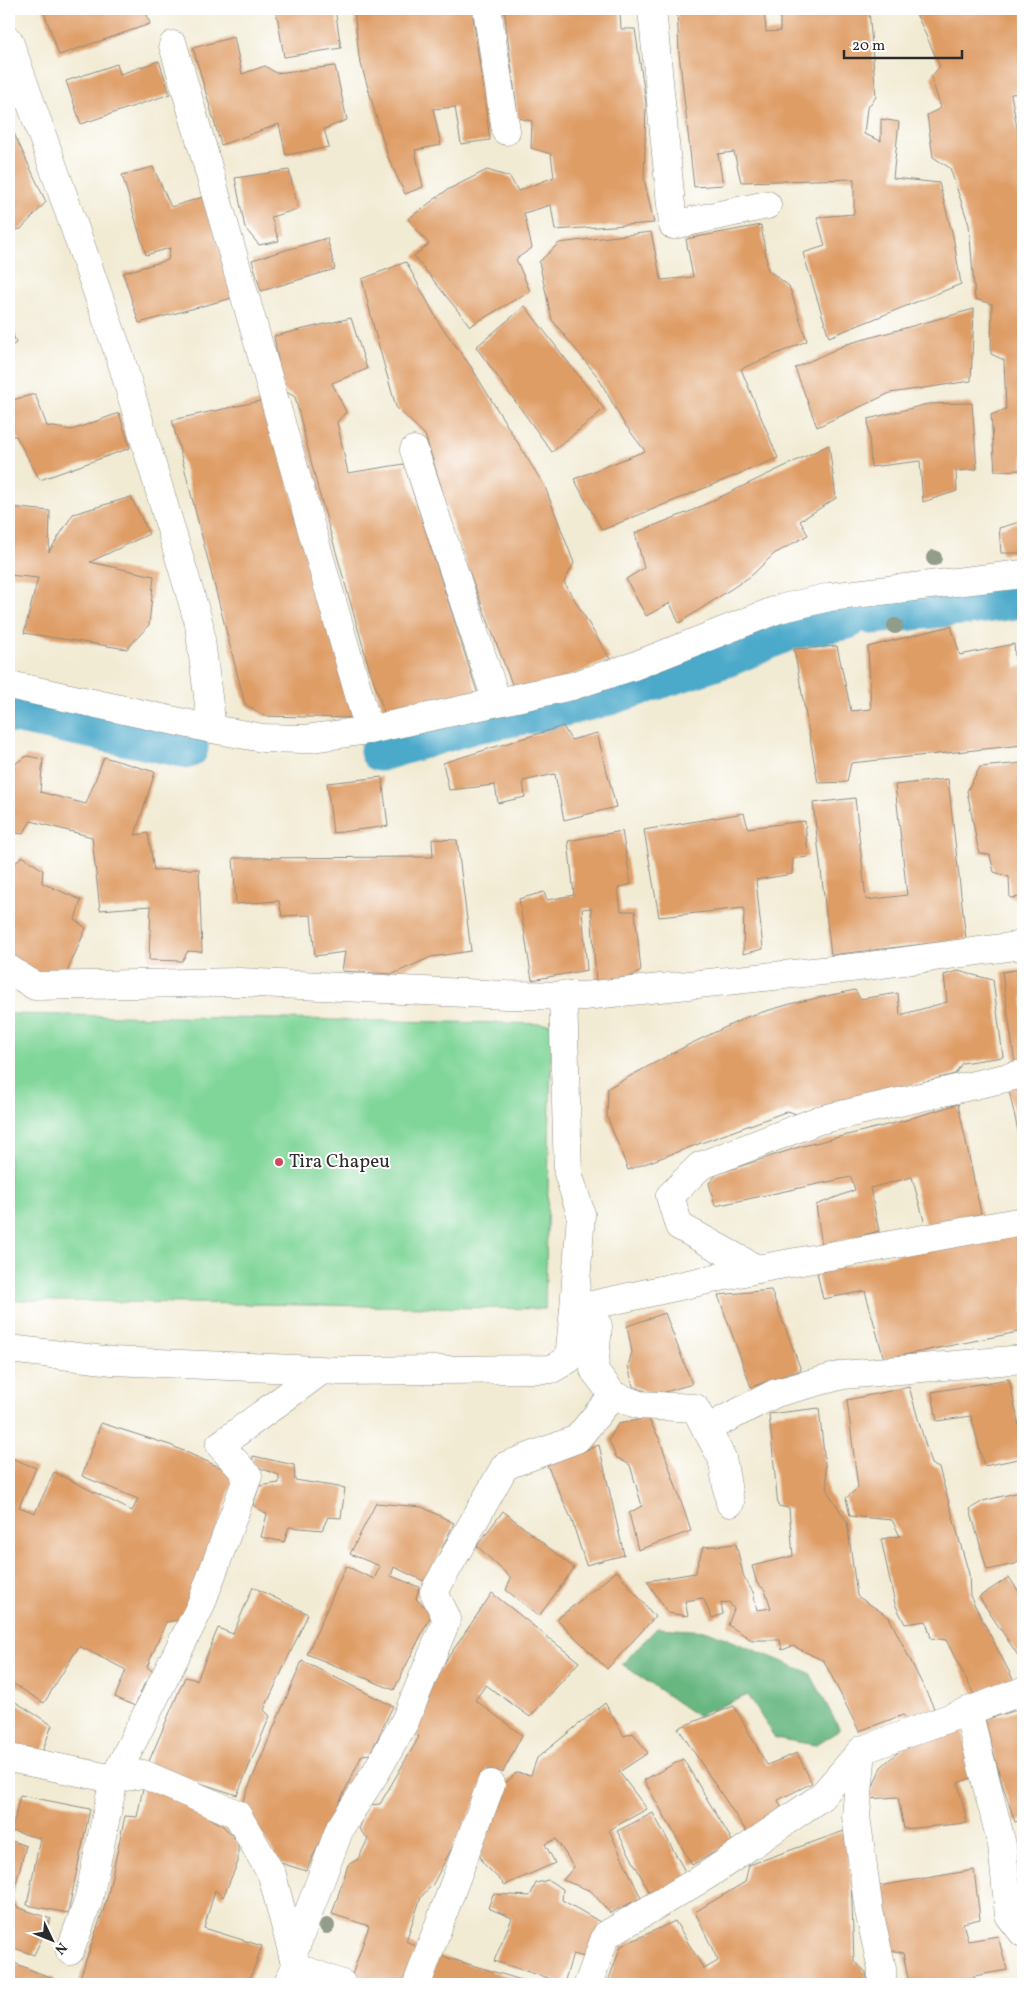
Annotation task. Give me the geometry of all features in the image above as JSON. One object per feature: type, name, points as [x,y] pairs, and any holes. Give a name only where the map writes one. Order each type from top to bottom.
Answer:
[{"type":"street","points":[[487,9],[506,131]]},
{"type":"street","points":[[652,9],[673,226],[767,204]]},
{"type":"street","points":[[9,41],[121,360],[199,624],[212,729]]},
{"type":"street","points":[[173,45],[369,730]]},
{"type":"street","points":[[414,450],[497,702]]},
{"type":"street","points":[[9,685],[212,729],[263,738],[305,739],[369,730],[572,686],[643,663],[779,609],[830,597],[1023,574]]},
{"type":"street","points":[[9,969],[35,986],[239,982],[506,995],[584,996],[850,968],[1023,944]]},
{"type":"street","points":[[9,1349],[113,1361],[321,1370],[552,1369],[569,1359],[581,1214],[568,1173],[563,995]]},
{"type":"street","points":[[757,1269],[679,1226],[670,1196],[700,1166],[819,1120],[1023,1074]]},
{"type":"street","points":[[574,1309],[757,1269],[1023,1221]]},
{"type":"street","points":[[574,1309],[598,1326],[594,1370],[614,1395],[639,1406],[694,1408],[722,1458],[730,1503]]},
{"type":"street","points":[[706,1429],[776,1393],[842,1374],[1023,1359]]},
{"type":"street","points":[[70,1951],[88,1902],[114,1779],[200,1608],[248,1476],[220,1445],[321,1370]]},
{"type":"street","points":[[292,1968],[340,1828],[376,1772],[405,1721],[447,1620],[434,1592],[505,1466],[577,1439],[614,1395]]},
{"type":"street","points":[[588,1984],[606,1935],[706,1876],[821,1797],[862,1750],[1023,1691]]},
{"type":"street","points":[[968,1711],[1002,1846],[1009,1915],[1023,1933]]},
{"type":"street","points":[[862,1750],[856,1816],[869,1911],[882,1969],[882,1984]]},
{"type":"street","points":[[9,1758],[114,1779],[143,1774],[236,1814],[272,1875],[292,1968]]},
{"type":"street","points":[[417,1984],[491,1784]]},
{"type":"street","points":[[292,1968],[342,1984]]},
{"type":"green space","name":"Tira Chapeu","points":[[9,1014],[552,1024],[545,1309],[9,1300]]},
{"type":"green space","points":[[657,1628],[708,1631],[810,1673],[840,1730],[815,1745],[775,1738],[748,1695],[697,1716],[622,1664]]},
{"type":"building","points":[[43,9],[145,9],[150,24],[59,55]]},
{"type":"building","points":[[276,9],[335,9],[341,48],[284,57]]},
{"type":"building","points":[[354,9],[472,9],[490,140],[461,144],[455,107],[433,109],[441,145],[415,150],[423,187],[405,194],[388,157],[359,57]]},
{"type":"building","points":[[504,9],[628,9],[620,13],[621,29],[635,29],[646,103],[644,179],[654,223],[555,230],[551,205],[524,213],[532,248],[516,259],[530,291],[470,326],[414,256],[429,244],[408,219],[447,190],[487,170],[510,177],[518,191],[554,177],[551,154],[531,148],[532,121],[518,118]]},
{"type":"building","points":[[677,9],[764,9],[766,32],[780,31],[780,9],[869,9],[876,97],[867,108],[864,134],[881,141],[881,119],[899,122],[893,178],[939,183],[953,236],[961,284],[829,337],[803,253],[825,246],[817,217],[854,214],[854,179],[741,182],[734,152],[718,154],[723,185],[694,187],[679,53]]},
{"type":"building","points":[[914,9],[1023,9],[1023,93],[1011,94],[1023,161],[1023,470],[995,471],[991,415],[1006,409],[1004,360],[991,354],[992,304],[975,299],[969,225],[950,168],[933,157],[927,115],[941,108],[931,77],[940,66]]},
{"type":"building","points":[[234,37],[242,74],[265,66],[276,73],[335,66],[347,120],[324,129],[329,147],[286,155],[279,124],[221,145],[193,48]]},
{"type":"building","points":[[159,61],[170,94],[81,124],[66,81],[117,64],[120,74]]},
{"type":"building","points":[[9,123],[46,202],[21,229],[9,231]]},
{"type":"building","points":[[153,167],[171,207],[203,197],[236,297],[139,323],[123,273],[168,260],[170,248],[146,255],[122,175]]},
{"type":"building","points":[[289,170],[298,209],[271,217],[279,241],[259,245],[245,228],[235,178]]},
{"type":"building","points":[[761,225],[768,270],[789,286],[807,341],[741,369],[778,458],[602,530],[574,479],[645,451],[623,422],[598,377],[552,320],[539,262],[559,243],[651,232],[661,280],[693,277],[686,239]]},
{"type":"building","points":[[327,238],[335,269],[261,291],[252,260]]},
{"type":"building","points":[[406,262],[439,323],[471,367],[545,487],[574,563],[564,582],[610,659],[518,700],[460,548],[425,435],[396,407],[376,336],[362,279]]},
{"type":"building","points":[[525,306],[604,409],[552,452],[476,347]]},
{"type":"building","points":[[974,309],[971,381],[890,393],[817,427],[795,368],[847,344]]},
{"type":"building","points":[[351,318],[367,369],[332,383],[346,412],[337,422],[348,473],[404,464],[480,701],[388,724],[368,664],[318,489],[295,397],[283,390],[274,336]]},
{"type":"building","points":[[9,322],[16,343],[9,348]]},
{"type":"building","points":[[35,394],[47,426],[72,430],[119,413],[130,448],[40,480],[16,436],[9,436],[9,401]]},
{"type":"building","points":[[265,400],[355,718],[264,716],[245,704],[172,420]]},
{"type":"building","points":[[972,403],[977,469],[956,471],[957,491],[923,502],[920,461],[871,467],[868,419],[928,404]]},
{"type":"building","points":[[829,445],[836,498],[800,521],[808,535],[774,554],[751,576],[679,623],[670,603],[646,616],[626,579],[644,568],[635,533],[691,511]]},
{"type":"building","points":[[131,497],[149,534],[90,562],[154,576],[149,625],[127,649],[24,633],[38,578],[9,575],[9,507],[50,511],[49,552],[73,514]]},
{"type":"building","points":[[1023,521],[1023,553],[1001,553],[999,528]]},
{"type":"building","points":[[951,626],[960,655],[1014,644],[1016,668],[1023,666],[1023,745],[851,763],[847,782],[818,783],[794,649],[837,646],[851,711],[871,709],[868,647]]},
{"type":"building","points":[[563,726],[571,740],[597,733],[616,807],[564,820],[555,774],[523,781],[525,797],[498,803],[495,785],[449,790],[443,763]]},
{"type":"building","points":[[27,756],[43,759],[40,792],[86,804],[104,757],[155,772],[135,835],[148,833],[154,870],[199,869],[202,952],[188,951],[182,961],[149,960],[151,906],[100,910],[92,837],[31,821],[23,834],[9,832],[9,785],[16,763]]},
{"type":"building","points":[[1023,763],[1023,897],[1010,898],[1009,877],[994,872],[990,855],[979,853],[967,791],[980,767]]},
{"type":"building","points":[[382,777],[388,826],[333,833],[327,783]]},
{"type":"building","points":[[948,779],[966,939],[831,955],[813,803],[855,798],[866,900],[907,895],[895,785]]},
{"type":"building","points":[[744,813],[748,828],[805,821],[808,857],[793,859],[792,874],[756,880],[763,949],[743,954],[744,908],[659,917],[644,830]]},
{"type":"building","points":[[622,831],[631,884],[618,888],[621,911],[635,911],[641,971],[630,977],[596,981],[591,908],[582,909],[587,970],[532,980],[519,899],[544,892],[547,900],[574,895],[568,841]]},
{"type":"building","points":[[432,839],[457,840],[471,951],[431,957],[393,974],[342,971],[345,952],[315,956],[311,915],[282,916],[279,901],[236,904],[233,858],[433,857]]},
{"type":"building","points":[[22,856],[43,870],[42,883],[81,900],[75,920],[86,928],[65,977],[36,978],[9,959],[9,870]]},
{"type":"building","points":[[1023,969],[1023,1063],[1015,1064],[1002,972]]},
{"type":"building","points":[[958,971],[993,980],[1003,1057],[962,1063],[955,1074],[904,1087],[796,1114],[788,1111],[628,1170],[607,1116],[608,1088],[688,1045],[749,1016],[794,1003],[855,990],[860,999],[898,993],[900,1015],[947,1002],[944,975]]},
{"type":"building","points":[[1023,1083],[1023,1149],[1022,1149],[1008,1086]]},
{"type":"building","points":[[958,1104],[981,1214],[926,1228],[912,1177],[870,1188],[879,1231],[822,1246],[816,1205],[855,1190],[851,1177],[715,1206],[709,1183],[717,1174],[799,1147],[899,1122]]},
{"type":"building","points":[[1009,1228],[1023,1230],[1023,1331],[884,1359],[865,1291],[823,1299],[817,1273]]},
{"type":"building","points":[[771,1290],[801,1370],[751,1387],[718,1295]]},
{"type":"building","points":[[665,1313],[692,1384],[655,1395],[633,1386],[628,1366],[632,1352],[627,1326]]},
{"type":"building","points":[[1009,1379],[1023,1444],[1023,1458],[984,1466],[971,1416],[937,1421],[932,1392]]},
{"type":"building","points":[[909,1387],[931,1464],[939,1468],[969,1574],[970,1596],[1014,1681],[977,1700],[946,1640],[931,1638],[926,1621],[905,1624],[895,1604],[881,1539],[900,1536],[892,1520],[850,1516],[846,1498],[858,1488],[847,1400]]},
{"type":"building","points":[[819,1408],[828,1492],[847,1522],[857,1596],[889,1617],[934,1708],[912,1722],[903,1715],[859,1731],[824,1661],[793,1646],[782,1650],[780,1640],[752,1640],[728,1625],[734,1609],[729,1602],[721,1603],[723,1614],[712,1618],[703,1598],[685,1601],[688,1616],[668,1613],[647,1581],[695,1573],[703,1547],[736,1544],[744,1578],[753,1592],[757,1610],[771,1608],[765,1590],[757,1583],[752,1566],[793,1556],[789,1508],[778,1506],[769,1414]]},
{"type":"building","points":[[648,1418],[660,1440],[691,1531],[638,1550],[629,1513],[642,1506],[630,1465],[616,1457],[609,1440],[618,1424]]},
{"type":"building","points":[[101,1423],[170,1445],[235,1474],[201,1579],[179,1620],[166,1622],[147,1667],[156,1674],[152,1682],[145,1682],[135,1706],[115,1697],[126,1670],[79,1646],[44,1703],[9,1681],[9,1622],[13,1613],[9,1612],[9,1457],[36,1468],[19,1507],[35,1513],[54,1472],[132,1511],[138,1499],[82,1476]]},
{"type":"building","points":[[599,1445],[624,1555],[586,1565],[571,1518],[547,1465]]},
{"type":"building","points":[[253,1456],[294,1465],[295,1480],[345,1488],[341,1518],[328,1517],[322,1530],[289,1527],[284,1542],[261,1537],[267,1514],[253,1505],[259,1486],[279,1483],[279,1475],[252,1465]]},
{"type":"building","points":[[1023,1491],[1023,1559],[1015,1564],[987,1570],[970,1509],[983,1501]]},
{"type":"building","points":[[376,1503],[422,1507],[454,1523],[426,1582],[394,1567],[391,1576],[419,1587],[416,1599],[432,1613],[394,1690],[307,1654],[346,1566],[374,1579],[380,1566],[350,1554]]},
{"type":"building","points":[[503,1511],[574,1568],[539,1616],[506,1590],[511,1578],[477,1546]]},
{"type":"building","points":[[617,1571],[655,1617],[607,1669],[557,1619]]},
{"type":"building","points":[[1009,1577],[1023,1598],[1023,1663],[979,1597]]},
{"type":"building","points":[[253,1587],[308,1614],[264,1710],[270,1716],[237,1795],[147,1766],[185,1677],[197,1680],[218,1628],[233,1634]]},
{"type":"building","points":[[492,1593],[579,1662],[530,1717],[486,1685],[475,1700],[522,1735],[503,1772],[487,1769],[474,1806],[433,1884],[421,1897],[406,1941],[417,1947],[404,1984],[364,1984],[351,1978],[369,1926],[332,1914],[348,1865],[358,1859],[368,1839],[359,1829],[369,1805],[380,1804],[419,1737],[412,1731],[430,1684]]},
{"type":"building","points":[[302,1661],[393,1706],[370,1754],[362,1755],[306,1871],[281,1863],[241,1805]]},
{"type":"building","points":[[9,1698],[52,1725],[41,1755],[9,1746]]},
{"type":"building","points":[[605,1703],[624,1736],[633,1733],[648,1753],[619,1772],[647,1809],[609,1830],[641,1898],[610,1913],[591,1891],[563,1880],[574,1867],[556,1839],[545,1844],[555,1863],[505,1885],[483,1863],[476,1847],[491,1797],[516,1773],[531,1775],[537,1758]]},
{"type":"building","points":[[734,1706],[767,1765],[797,1753],[812,1783],[778,1800],[784,1814],[748,1834],[678,1728]]},
{"type":"building","points":[[1023,1708],[1023,1820],[1015,1822],[1000,1777],[985,1720]]},
{"type":"building","points":[[962,1727],[973,1777],[958,1783],[967,1823],[904,1829],[898,1797],[868,1799],[881,1767],[921,1732]]},
{"type":"building","points":[[683,1759],[733,1842],[692,1865],[644,1780]]},
{"type":"building","points":[[143,1788],[173,1795],[223,1826],[238,1842],[238,1862],[223,1897],[215,1890],[204,1928],[262,1946],[248,1984],[78,1984],[107,1899],[125,1816],[137,1817]]},
{"type":"building","points":[[20,1795],[90,1809],[68,1913],[27,1905],[40,1838],[12,1831]]},
{"type":"building","points":[[653,1813],[688,1877],[652,1897],[617,1831]]},
{"type":"building","points":[[844,1831],[851,1877],[854,1961],[866,1972],[867,1984],[607,1984],[621,1946],[675,1921],[704,1969],[718,1961],[695,1912],[745,1882],[749,1865]]},
{"type":"building","points":[[9,1840],[26,1846],[12,1898],[17,1907],[51,1919],[34,1955],[9,1946]]},
{"type":"building","points":[[974,1870],[980,1919],[963,1923],[968,1941],[998,1936],[1007,1970],[974,1976],[974,1984],[909,1984],[903,1953],[887,1949],[879,1886]]},
{"type":"building","points":[[548,1880],[563,1889],[562,1900],[602,1923],[589,1958],[573,1954],[564,1983],[494,1961],[512,1918],[488,1908],[493,1894],[530,1896],[536,1883]]},
{"type":"building","points":[[438,1955],[535,1984],[428,1984]]},
{"type":"building","points":[[9,1961],[54,1979],[52,1984],[9,1984]]},
{"type":"building","points":[[1005,1979],[1013,1984],[993,1984]]},
{"type":"waterway","points":[[969,605],[1023,598]]},
{"type":"waterway","points":[[872,614],[961,605]]},
{"type":"waterway","points":[[380,751],[474,723],[548,710],[609,695],[729,656],[792,629],[847,619]]},
{"type":"waterway","points":[[9,712],[188,748]]},
{"type":"place","name":"Tira Chapeu","points":[[279,1162]]}]
